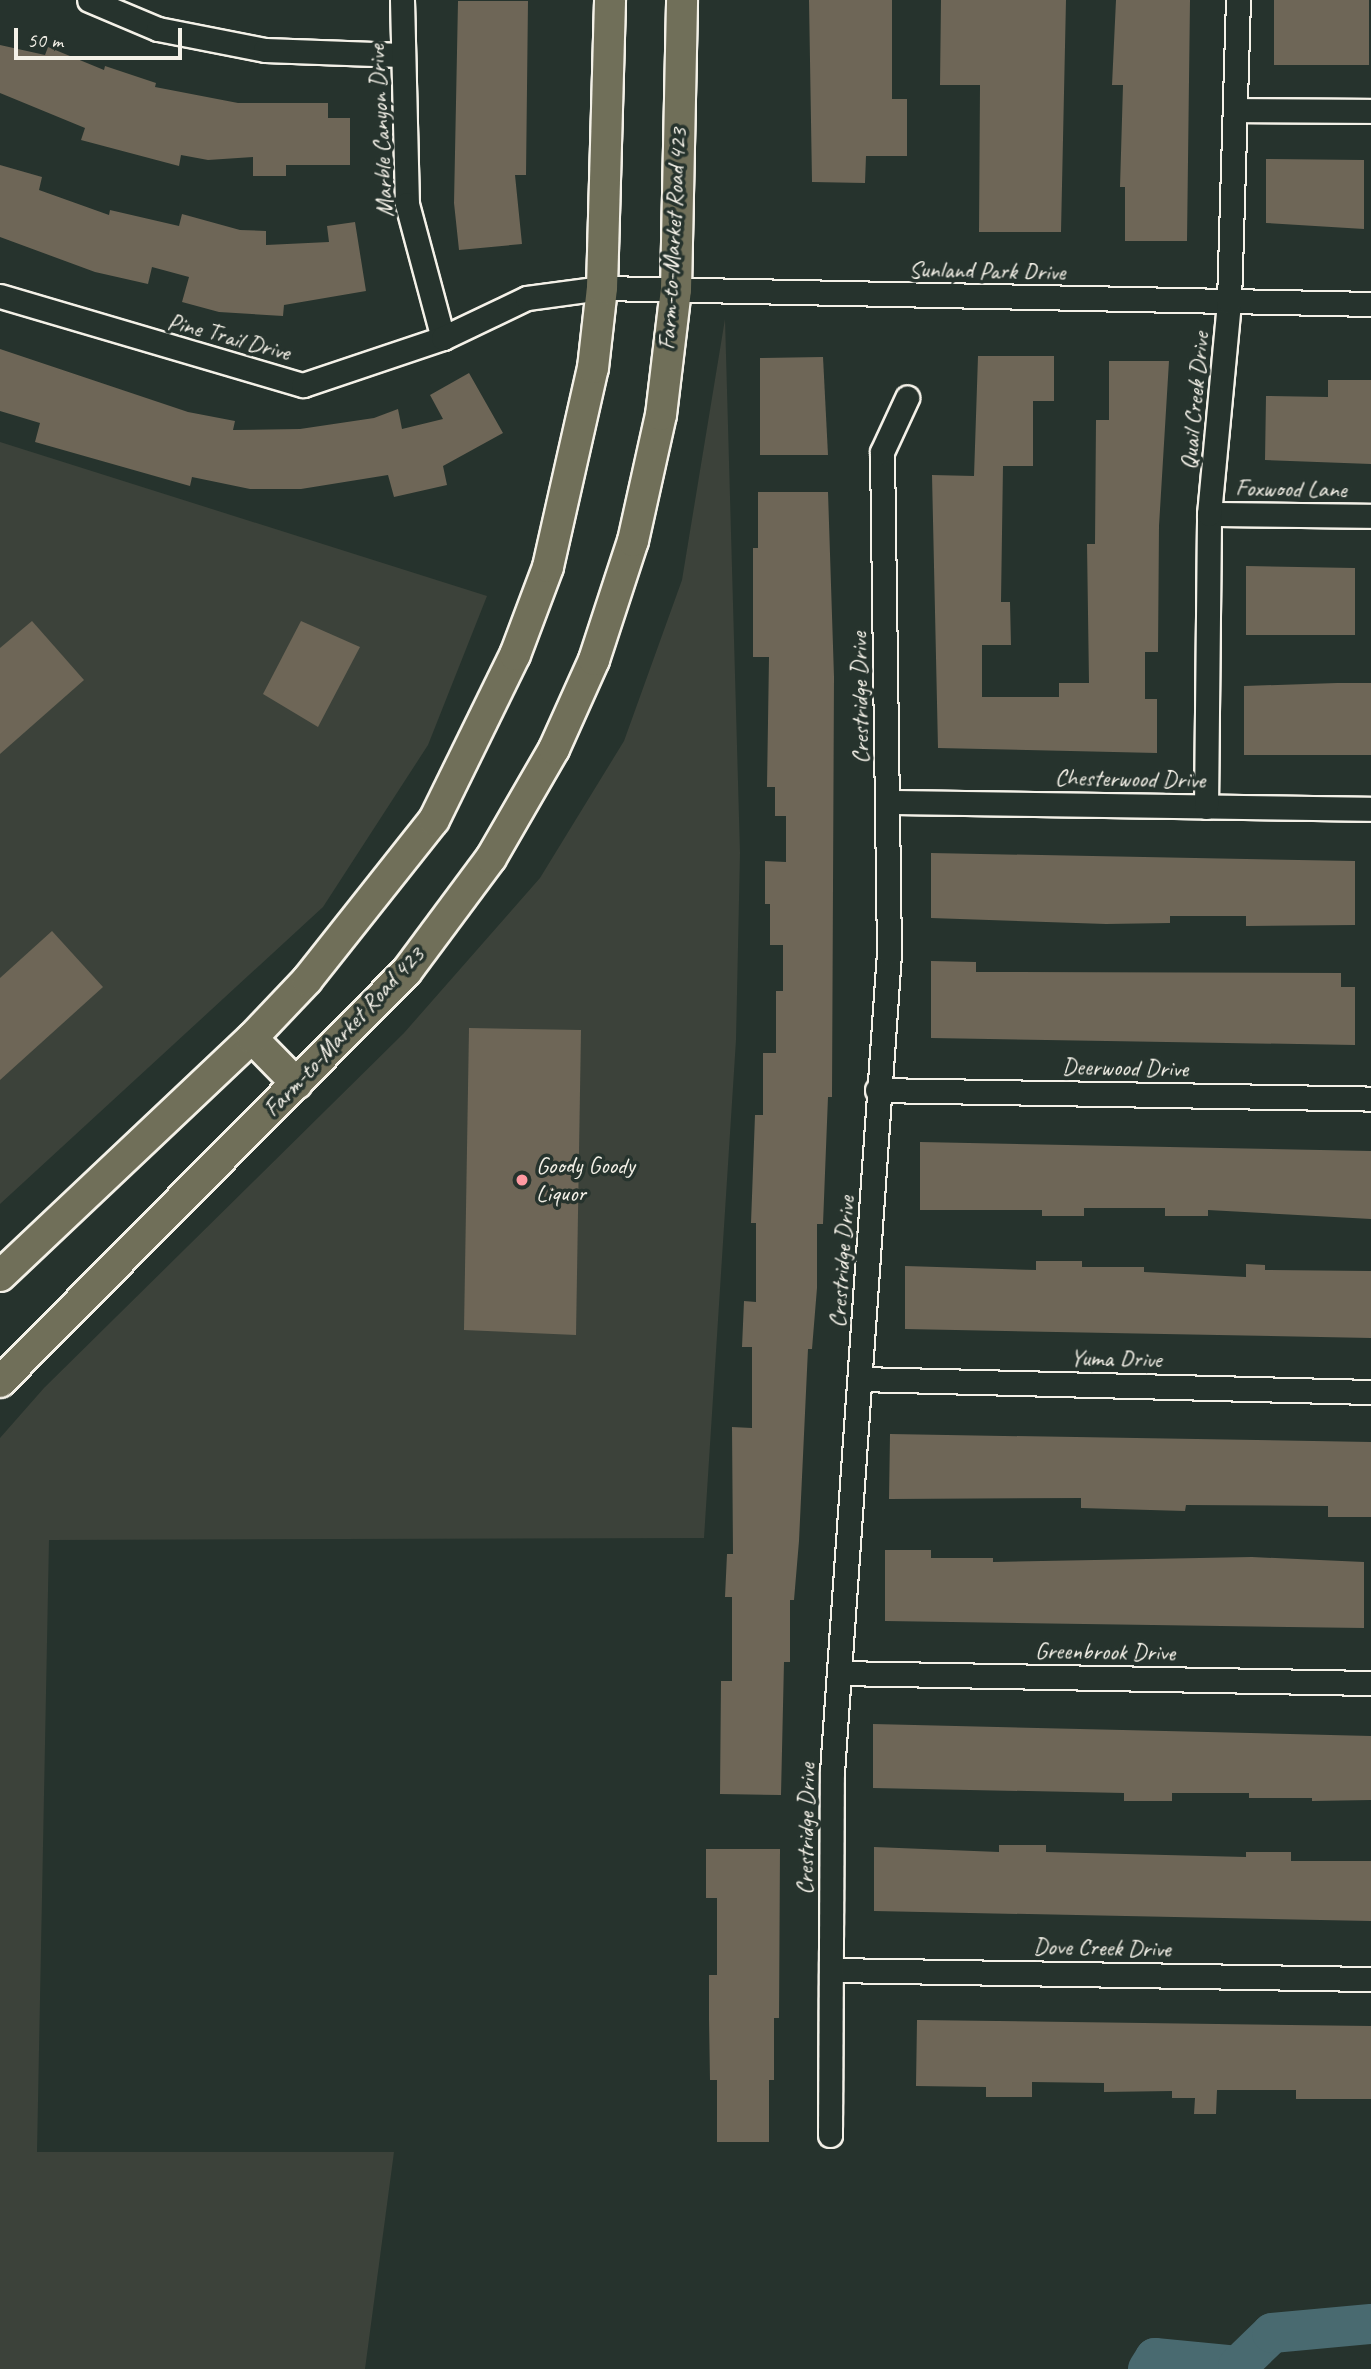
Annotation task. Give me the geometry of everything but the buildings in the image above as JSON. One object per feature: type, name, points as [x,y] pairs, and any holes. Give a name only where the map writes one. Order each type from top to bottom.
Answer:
[{"type":"main road","points":[[0,1276],[252,1038],[307,980],[434,820],[514,655],[548,567],[566,498],[593,368],[602,288],[610,0]]},
{"type":"main road","name":"Farm-to-Market Road 423","points":[[0,1382],[407,971],[491,858],[554,749],[594,660],[633,541],[661,415],[676,290],[682,0]]},
{"type":"main road","points":[[252,1038],[297,1084]]},
{"type":"street","points":[[89,0],[158,29],[265,50],[401,55]]},
{"type":"street","name":"Marble Canyon Drive","points":[[402,0],[401,55],[407,204],[443,338]]},
{"type":"street","name":"Quail Creek Drive","points":[[1206,807],[1209,514],[1230,302],[1238,0]]},
{"type":"street","points":[[1235,110],[1371,111]]},
{"type":"street","name":"Sunland Park Drive","points":[[602,288],[1371,304]]},
{"type":"street","name":"Pine Trail Drive","points":[[0,296],[303,385],[443,338],[527,298],[602,288]]},
{"type":"street","name":"Crestridge Drive","points":[[830,2135],[832,1772],[877,1090],[890,953],[882,452],[907,398]]},
{"type":"street","name":"Foxwood Lane","points":[[1209,514],[1371,516]]},
{"type":"street","name":"Chesterwood Drive","points":[[888,802],[1371,809]]},
{"type":"street","name":"Deerwood Drive","points":[[877,1090],[1371,1099]]},
{"type":"street","name":"Yuma Drive","points":[[860,1379],[1371,1392]]},
{"type":"street","name":"Greenbrook Drive","points":[[839,1673],[1371,1683]]},
{"type":"street","name":"Dove Creek Drive","points":[[832,1970],[1371,1979]]},
{"type":"shaded area","points":[[725,319],[740,853],[736,1040],[704,1538],[49,1540],[37,2152],[394,2152],[365,2369],[0,2369],[0,1438],[44,1388],[404,1033],[540,878],[624,741],[682,580]]},
{"type":"shaded area","points":[[0,442],[487,596],[428,745],[323,907],[0,1204]]},
{"type":"waterway","points":[[1148,2369],[1155,2358],[1238,2366],[1272,2333],[1371,2324]]},
{"type":"place","name":"Goody Goody Liquor","points":[[522,1180]]}]
